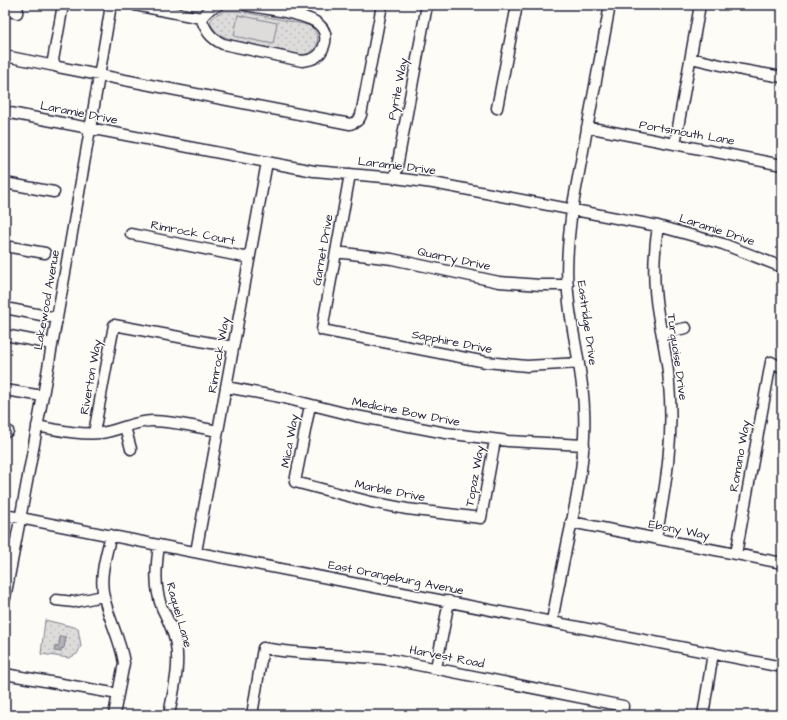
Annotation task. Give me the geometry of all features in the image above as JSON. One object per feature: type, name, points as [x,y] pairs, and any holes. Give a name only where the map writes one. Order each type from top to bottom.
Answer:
[{"type":"street","points":[[55,66],[53,60],[63,5]]},
{"type":"street","name":"Lakewood Avenue","points":[[5,598],[57,318],[111,5]]},
{"type":"street","points":[[135,5],[201,18]]},
{"type":"street","points":[[201,18],[211,8],[219,5]]},
{"type":"street","points":[[201,18],[209,35],[217,41],[230,46],[302,61],[314,59],[321,52],[325,42],[325,37],[322,28],[312,19],[246,5]]},
{"type":"street","points":[[5,56],[64,69],[343,123],[356,123],[360,119],[361,115],[382,5]]},
{"type":"street","name":"Pyrite Way","points":[[395,178],[427,5]]},
{"type":"street","points":[[497,108],[518,5]]},
{"type":"street","name":"Eastridge Drive","points":[[552,621],[580,477],[584,445],[584,407],[568,285],[568,260],[572,210],[610,5]]},
{"type":"street","points":[[675,144],[700,5]]},
{"type":"street","points":[[5,10],[17,9]]},
{"type":"street","points":[[691,58],[742,70],[782,77]]},
{"type":"street","name":"Laramie Drive","points":[[5,112],[314,171],[433,183],[658,226],[723,244],[782,267]]},
{"type":"street","name":"Portsmouth Lane","points":[[587,127],[782,165]]},
{"type":"street","name":"Rimrock Way","points":[[196,552],[267,162]]},
{"type":"street","name":"Garnet Drive","points":[[322,330],[350,174]]},
{"type":"street","points":[[5,183],[54,192]]},
{"type":"street","name":"Turquoise Drive","points":[[656,538],[665,491],[671,433],[669,382],[654,286],[655,243],[658,226]]},
{"type":"street","name":"Rimrock Court","points":[[131,234],[250,258]]},
{"type":"street","points":[[5,246],[45,253]]},
{"type":"street","name":"Quarry Drive","points":[[336,252],[392,259],[498,282],[568,285]]},
{"type":"street","points":[[5,308],[57,318]]},
{"type":"street","name":"Riverton Way","points":[[94,434],[114,325],[233,347]]},
{"type":"street","points":[[662,333],[686,328]]},
{"type":"street","name":"Sapphire Drive","points":[[322,330],[486,362],[527,366],[579,363]]},
{"type":"street","points":[[5,335],[52,344]]},
{"type":"street","name":"Romano Way","points":[[736,554],[771,362],[782,368]]},
{"type":"street","name":"Medicine Bow Drive","points":[[226,387],[280,397],[405,426],[495,440],[584,445]]},
{"type":"street","points":[[5,390],[43,396]]},
{"type":"street","name":"Mica Way","points":[[295,482],[310,405]]},
{"type":"street","points":[[37,426],[94,434],[115,430],[138,423],[161,421],[218,431]]},
{"type":"street","points":[[125,427],[131,449]]},
{"type":"street","name":"Topaz Way","points":[[480,518],[495,440]]},
{"type":"street","name":"Marble Drive","points":[[295,482],[400,508],[446,515],[480,518]]},
{"type":"street","name":"East Orangeburg Avenue","points":[[5,515],[782,667]]},
{"type":"street","name":"Ebony Way","points":[[571,522],[782,563]]},
{"type":"street","points":[[111,536],[104,568],[103,596],[123,655],[124,663],[114,715]]},
{"type":"street","name":"Raquel Lane","points":[[159,545],[156,566],[157,587],[162,608],[174,636],[177,657],[169,715]]},
{"type":"street","points":[[56,600],[74,602],[103,596]]},
{"type":"street","points":[[436,668],[450,601]]},
{"type":"street","name":"Harvest Road","points":[[252,715],[263,648],[307,654],[367,656],[393,660],[436,668],[622,710]]},
{"type":"street","points":[[703,715],[713,653]]},
{"type":"street","points":[[5,674],[118,694]]},
{"type":"shaded area","points":[[226,11],[239,11],[308,25],[316,33],[316,47],[313,51],[302,55],[231,40],[217,33],[210,23],[214,16]]},
{"type":"shaded area","points":[[238,15],[277,23],[273,44],[234,36]]},
{"type":"shaded area","points":[[45,620],[78,628],[81,646],[77,654],[69,658],[41,654]]},
{"type":"water","points":[[60,636],[66,637],[64,648],[61,649],[61,652],[54,651],[55,647],[59,645]]}]
